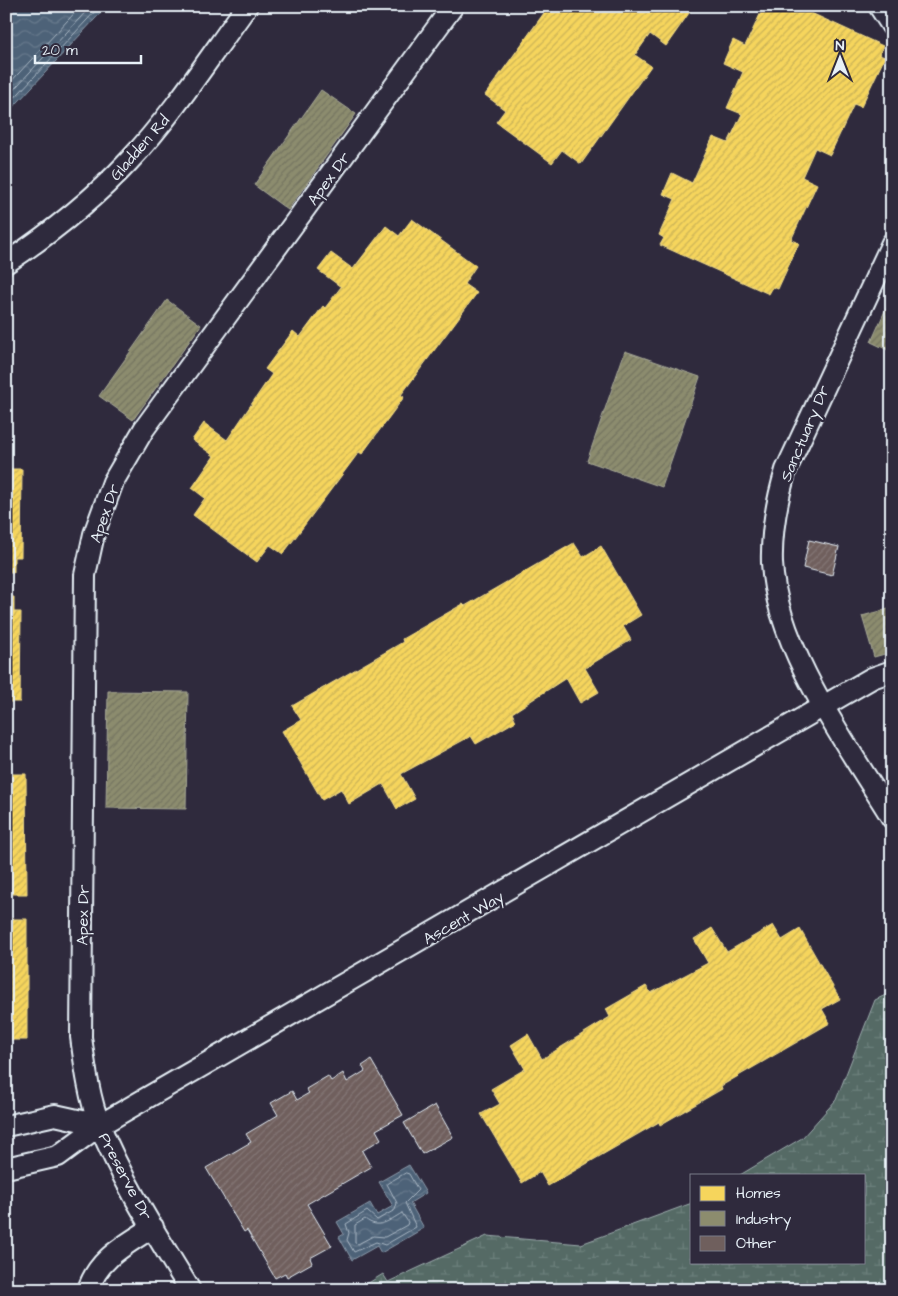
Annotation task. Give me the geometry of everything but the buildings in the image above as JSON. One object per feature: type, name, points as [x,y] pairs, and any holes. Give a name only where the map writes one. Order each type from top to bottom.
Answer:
[{"type":"lane","name":"Gladden Rd","points":[[6,263],[48,236],[90,200],[130,160],[165,117],[247,6]]},
{"type":"lane","name":"Apex Dr","points":[[100,1125],[86,1069],[81,1037],[86,575],[94,534],[113,482],[144,429],[454,6]]},
{"type":"lane","points":[[879,6],[892,26]]},
{"type":"lane","name":"Sanctuary Dr","points":[[892,243],[786,470],[774,524],[772,563],[781,616],[790,641],[824,706],[892,818]]},
{"type":"lane","name":"Ascent Way","points":[[6,1168],[58,1156],[100,1125],[872,678],[892,671]]},
{"type":"lane","points":[[6,1126],[54,1115],[100,1125]]},
{"type":"lane","name":"Preserve Dr","points":[[100,1125],[153,1227],[190,1290]]},
{"type":"lane","name":"Preserve Dr","points":[[88,1290],[98,1267],[107,1258],[153,1227]]},
{"type":"green space","points":[[892,992],[892,1290],[357,1290],[383,1274],[388,1282],[487,1236],[581,1244],[690,1204],[690,1264],[866,1264],[866,1174],[742,1174],[802,1138],[836,1100],[875,1000]]},
{"type":"water","points":[[6,6],[107,6],[6,115]]},
{"type":"water","points":[[409,1165],[426,1193],[410,1203],[424,1228],[381,1253],[377,1246],[352,1260],[339,1237],[344,1234],[337,1222],[370,1203],[377,1215],[393,1206],[379,1182]]}]
